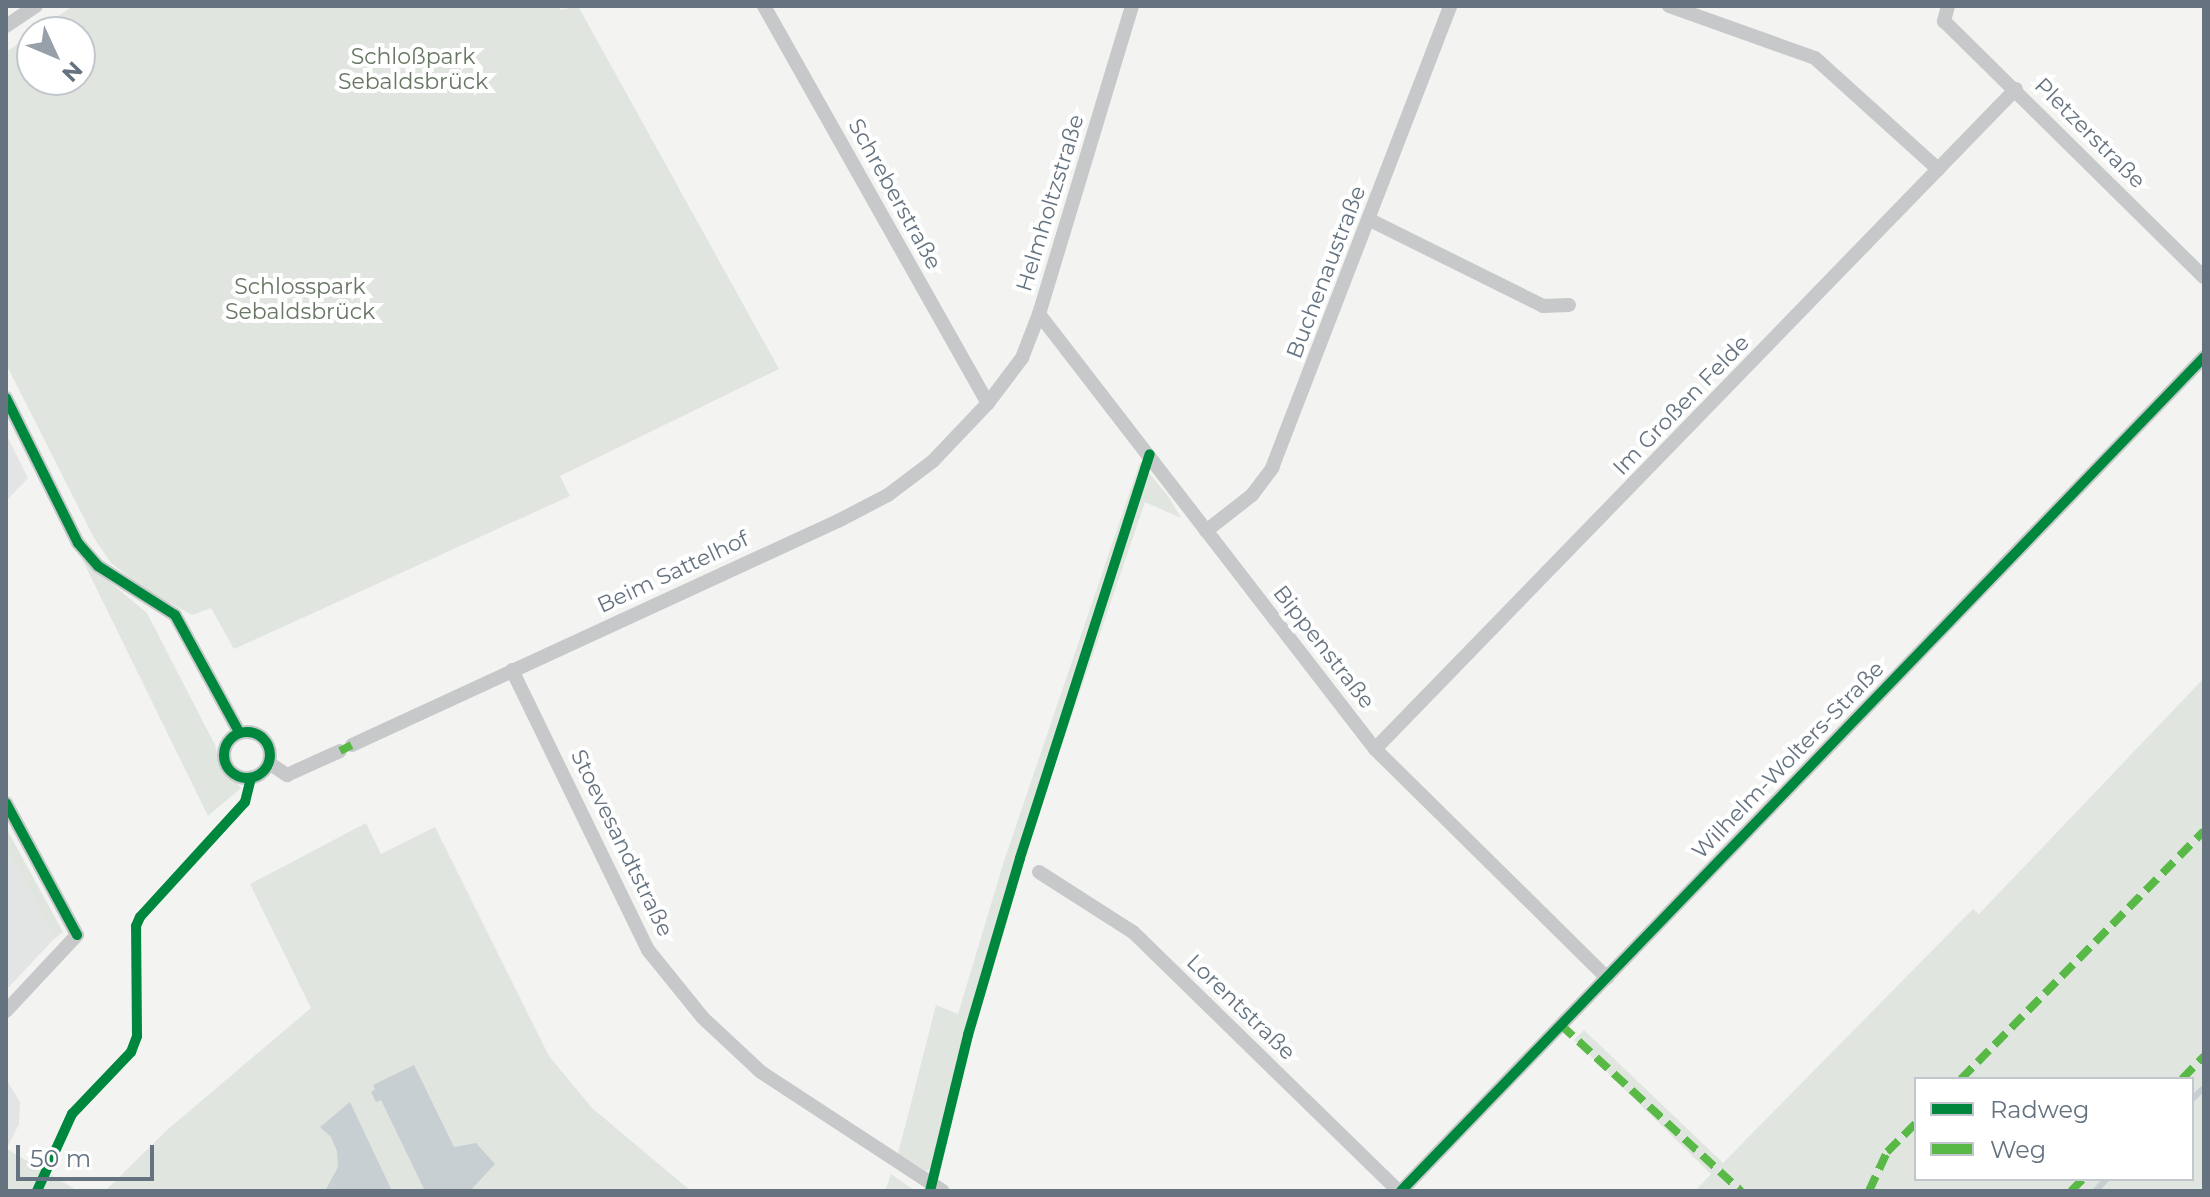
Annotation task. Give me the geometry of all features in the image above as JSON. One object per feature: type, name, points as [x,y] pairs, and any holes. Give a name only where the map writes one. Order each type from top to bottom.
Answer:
[{"type":"street","points":[[6,26],[36,6]]},
{"type":"street","name":"Schreberstraße","points":[[764,6],[988,403]]},
{"type":"street","name":"Helmholtzstraße","points":[[988,403],[1022,358],[1039,314],[1132,6]]},
{"type":"street","name":"Buchenaustraße","points":[[1206,531],[1252,495],[1272,468],[1450,6]]},
{"type":"street","points":[[1669,6],[1815,58],[1938,169]]},
{"type":"street","name":"Pletzerstraße","points":[[1946,13],[2016,89],[2204,277]]},
{"type":"street","name":"Im Großen Felde","points":[[1375,749],[2016,89]]},
{"type":"street","points":[[1370,220],[1543,306],[1569,305]]},
{"type":"street","name":"Bippenstraße","points":[[1039,314],[1375,749],[1607,978]]},
{"type":"street","name":"Wilhelm-Wolters-Straße","points":[[1399,1191],[2204,357]]},
{"type":"street","points":[[6,398],[78,543],[98,566],[175,615],[239,732]]},
{"type":"street","name":"Beim Sattelhof","points":[[269,763],[287,775],[888,495],[933,461],[988,403]]},
{"type":"street","name":"Stoevesandtstraße","points":[[512,670],[648,950],[703,1018],[761,1072],[943,1191]]},
{"type":"street","points":[[239,732],[252,732],[264,738],[270,750],[269,763],[251,778],[232,773],[223,757],[225,747],[239,732]]},
{"type":"street","points":[[6,803],[77,935],[6,1011]]},
{"type":"street","name":"Lorentstraße","points":[[1039,872],[1133,932],[1399,1191]]},
{"type":"shaded area","points":[[6,434],[28,478],[6,501]]},
{"type":"shaded area","points":[[6,848],[54,939],[6,990]]},
{"type":"shaded area","points":[[414,1065],[454,1147],[476,1143],[495,1164],[470,1191],[425,1191],[381,1100],[376,1102],[371,1092],[375,1089],[373,1085]]},
{"type":"shaded area","points":[[6,1079],[20,1102],[19,1124],[6,1150]]},
{"type":"shaded area","points":[[350,1102],[392,1191],[325,1191],[338,1167],[337,1151],[331,1137],[320,1127]]},
{"type":"green space","name":"Schlosspark Sebaldsbrück","points":[[73,6],[558,6],[561,10],[578,6],[779,369],[560,476],[570,496],[234,649],[211,608],[192,615],[146,590],[111,563],[94,538],[6,364],[6,52],[16,45],[16,96],[96,96],[96,16],[58,16]]},
{"type":"green space","points":[[1140,462],[1168,496],[1181,518],[1145,502],[1027,847],[957,1086],[941,1164],[926,1171],[898,1154],[936,1005],[958,1014],[1004,861]]},
{"type":"green space","points":[[82,559],[147,613],[215,745],[219,760],[241,788],[208,816]]},
{"type":"green space","points":[[2204,678],[2204,1191],[1695,1191],[1711,1174],[1574,1040],[1584,1030],[1723,1163],[1973,909],[1979,914]]},
{"type":"green space","points":[[366,823],[381,854],[435,827],[549,1056],[592,1108],[691,1191],[105,1191],[167,1130],[311,1008],[250,884]]},
{"type":"green space","points":[[6,828],[63,932],[54,939],[6,848]]},
{"type":"green space","points":[[7,1149],[78,1191],[6,1191]]},
{"type":"green space","points":[[891,1174],[915,1191],[885,1191]]},
{"type":"waterway","points":[[2194,1097],[2204,1088]]},
{"type":"waterway","points":[[2095,1191],[2105,1181]]},
{"type":"marked path","points":[[340,751],[352,745]]},
{"type":"marked path","points":[[1963,1077],[2204,831]]},
{"type":"marked path","points":[[1561,1025],[1741,1191]]},
{"type":"marked path","points":[[2184,1077],[2204,1056]]},
{"type":"marked path","points":[[1869,1191],[1887,1152],[1914,1125]]},
{"type":"marked path","points":[[2071,1191],[2081,1181]]},
{"type":"cycle path","points":[[1401,1191],[2204,357]]},
{"type":"cycle path","points":[[6,398],[78,543],[98,566],[175,615],[239,732]]},
{"type":"cycle path","points":[[930,1191],[968,1035],[1020,858],[1150,454]]},
{"type":"cycle path","points":[[247,732],[263,739],[270,755],[263,771],[247,778],[231,771],[224,755],[231,739],[247,732]]},
{"type":"cycle path","points":[[37,1191],[72,1114],[131,1052],[137,1036],[136,926],[140,917],[245,802],[251,778]]},
{"type":"cycle path","points":[[6,803],[77,935]]},
{"type":"park label","name":"Schloßpark Sebaldsbrück","points":[[413,68]]}]
